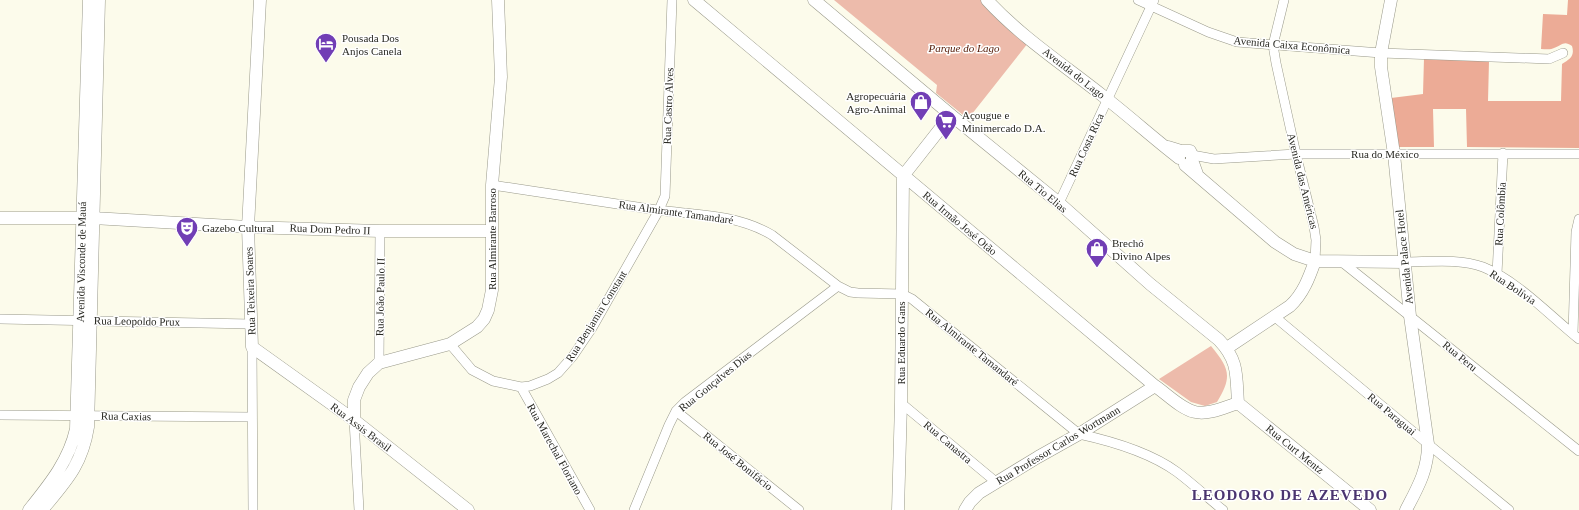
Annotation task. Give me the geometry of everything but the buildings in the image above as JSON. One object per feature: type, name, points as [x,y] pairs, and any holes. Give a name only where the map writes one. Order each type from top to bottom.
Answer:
[{"type":"street","name":"Avenida Visconde de Mauá","points":[[89,0],[94,20]]},
{"type":"street","name":"Avenida Visconde de Mauá","points":[[42,510],[70,475],[81,457],[86,438],[83,415],[89,166],[94,20],[99,0]]},
{"type":"street","name":"Rua Teixeira Soares","points":[[253,510],[252,347],[248,227],[260,0]]},
{"type":"street","name":"Rua Almirante Barroso","points":[[354,420],[354,400],[359,387],[368,373],[379,364],[450,344],[477,328],[484,319],[488,310],[492,290],[492,185],[501,77],[498,0]]},
{"type":"street","name":"Rua Castro Alves","points":[[659,210],[665,196],[672,0]]},
{"type":"street","name":"Rua Irmão José Otão","points":[[694,0],[1155,386],[1184,407],[1194,412],[1212,411],[1238,403]]},
{"type":"street","name":"Rua Tio Elias","points":[[814,0],[1059,203],[1150,284],[1219,340],[1227,348],[1236,368],[1238,403]]},
{"type":"street","name":"Avenida do Lago","points":[[987,0],[1009,22],[1107,99],[1161,145],[1189,162],[1275,242],[1294,254],[1315,261]]},
{"type":"street","name":"Avenida Caixa Econômica","points":[[1138,0],[1152,3],[1223,38],[1237,42],[1381,52],[1549,59],[1564,52]]},
{"type":"street","name":"Avenida das Américas","points":[[1227,348],[1275,317],[1298,298],[1309,278],[1315,261],[1316,240],[1314,227],[1279,80],[1273,45],[1284,0]]},
{"type":"street","name":"Avenida Palace Hotel","points":[[1391,0],[1381,52],[1381,67],[1394,154],[1410,316],[1428,444],[1428,458],[1424,474],[1406,510]]},
{"type":"street","name":"Rua Costa Rica","points":[[1059,203],[1152,3]]},
{"type":"street","points":[[903,176],[951,115]]},
{"type":"street","name":"Rua Colômbia","points":[[1496,274],[1503,153]]},
{"type":"street","name":"Rua do México","points":[[1189,162],[1296,154],[1579,154]]},
{"type":"street","name":"Rua Eduardo Gans","points":[[898,510],[901,403],[903,176]]},
{"type":"street","name":"Rua Almirante Tamandaré","points":[[492,185],[659,210],[721,217],[746,222],[772,235],[838,286],[850,292],[902,294],[919,304],[1079,434]]},
{"type":"street","name":"Rua Benjamin Constant","points":[[450,344],[472,370],[493,381],[521,387],[530,386],[548,379],[558,373],[570,361],[592,328],[659,210]]},
{"type":"street","name":"Rua Dom Pedro II","points":[[0,218],[88,218],[248,227],[380,231],[492,231]]},
{"type":"street","points":[[1576,337],[1576,232],[1579,219]]},
{"type":"street","name":"Rua João Paulo II","points":[[379,364],[380,231]]},
{"type":"street","name":"Rua Bolívia","points":[[1315,261],[1458,262],[1483,267],[1527,295],[1576,337]]},
{"type":"street","name":"Rua Peru","points":[[1342,262],[1579,451]]},
{"type":"street","name":"Rua Gonçalves Dias","points":[[636,509],[668,425],[676,411],[685,402],[838,286]]},
{"type":"street","name":"Rua Paraguai","points":[[1275,317],[1510,510]]},
{"type":"street","name":"Rua Leopoldo Prux","points":[[0,319],[251,324]]},
{"type":"street","name":"Rua Assis Brasil","points":[[252,347],[354,420],[468,510]]},
{"type":"street","name":"Rua Professor Carlos Wortmann","points":[[965,510],[970,502],[979,493],[1079,434],[1155,386]]},
{"type":"street","name":"Rua Marechal Floriano","points":[[521,387],[590,510]]},
{"type":"street","name":"Rua Canastra","points":[[901,403],[996,482]]},
{"type":"street","name":"Rua Curt Mentz","points":[[1238,403],[1370,510]]},
{"type":"street","name":"Rua José Bonifácio","points":[[676,411],[799,510]]},
{"type":"street","name":"Rua Caxias","points":[[0,415],[252,418]]},
{"type":"street","name":"Avenida Visconde de Mauá","points":[[29,510],[50,484],[65,461],[83,415]]},
{"type":"street","points":[[354,420],[359,510]]},
{"type":"street","points":[[1079,434],[1134,451],[1162,463],[1177,472],[1223,510]]},
{"type":"green space","name":"Parque do Lago","points":[[834,0],[981,0],[1028,43],[968,119],[936,93],[937,85]]},
{"type":"green space","points":[[1211,346],[1222,360],[1227,372],[1225,385],[1217,402],[1205,406],[1191,402],[1159,379]]},
{"type":"shaded area","points":[[1568,0],[1579,0],[1579,148],[1467,147],[1466,109],[1433,109],[1434,147],[1398,147],[1391,98],[1423,94],[1424,58],[1489,61],[1488,101],[1561,101],[1562,64],[1571,57],[1573,49],[1572,46],[1565,43],[1551,49],[1541,49],[1543,14],[1567,15]]},
{"type":"place","name":"Pousada Dos Anjos Canela","points":[[326,64]]},
{"type":"place","name":"Agropecuária Agro-Animal","points":[[921,122]]},
{"type":"place","name":"Açougue e Minimercado D.A.","points":[[946,140]]},
{"type":"place","name":"Gazebo Cultural","points":[[187,248]]},
{"type":"place","name":"Brechó Divino Alpes","points":[[1097,268]]},
{"type":"district","name":"LEODORO DE AZEVEDO","points":[[1290,495]]}]
